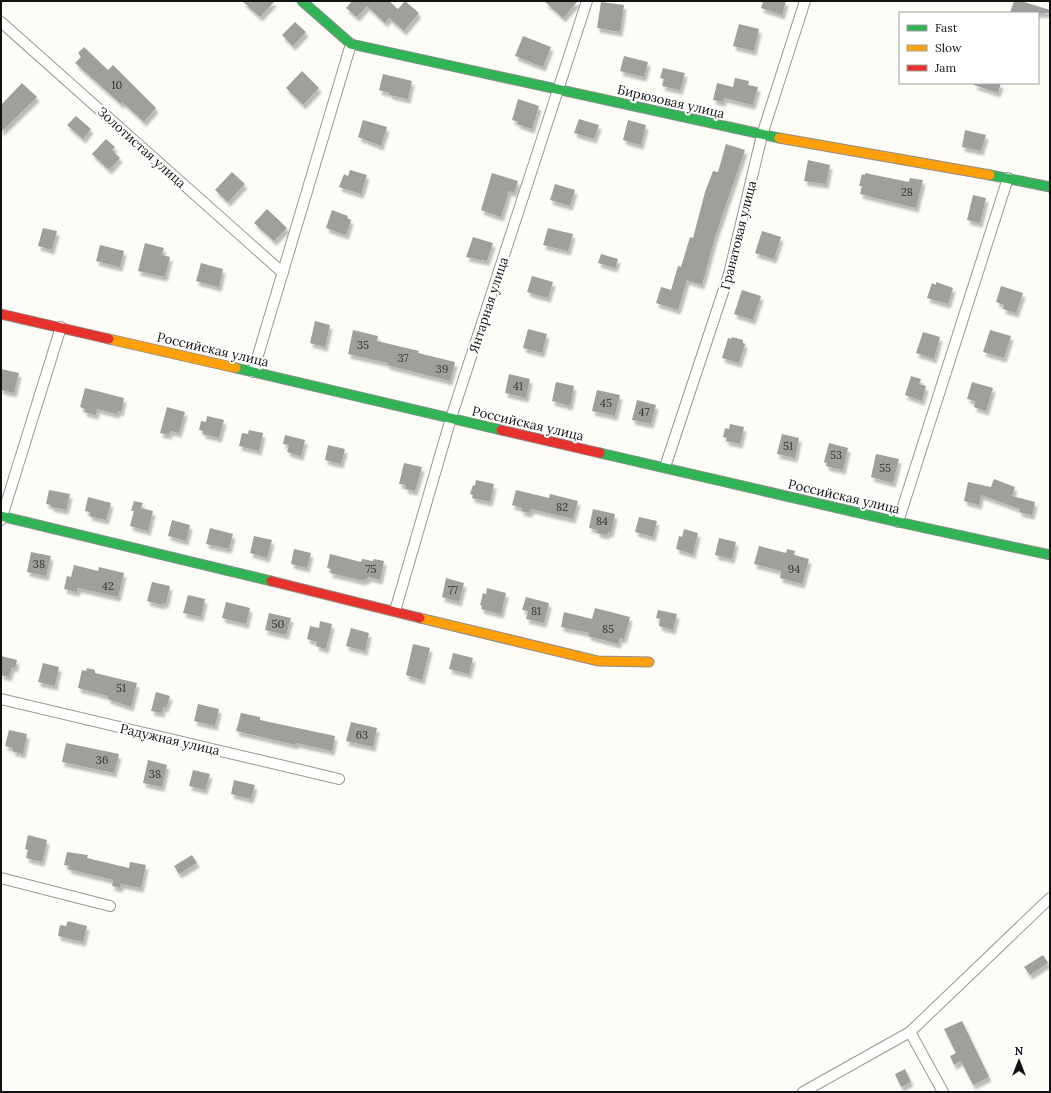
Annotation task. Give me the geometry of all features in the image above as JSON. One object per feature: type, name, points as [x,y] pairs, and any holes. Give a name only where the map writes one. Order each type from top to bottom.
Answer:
[{"type":"street","name":"Бирюзовая улица","points":[[302,1],[350,44],[762,135],[1008,178],[1050,187]]},
{"type":"street","name":"Янтарная улица","points":[[395,611],[451,418],[587,1]]},
{"type":"street","name":"Гранатовая улица","points":[[664,467],[729,274],[762,135],[805,1]]},
{"type":"street","name":"Золотистая улица","points":[[1,22],[283,273]]},
{"type":"street","points":[[253,372],[350,44]]},
{"type":"street","points":[[898,522],[1008,178]]},
{"type":"street","name":"Российская улица","points":[[1,314],[898,522],[1050,555]]},
{"type":"street","points":[[61,328],[1,518],[395,611],[598,661],[649,662]]},
{"type":"street","name":"Радужная улица","points":[[1,699],[339,779]]},
{"type":"street","points":[[1,878],[110,906]]},
{"type":"street","points":[[803,1092],[910,1032],[1050,898]]},
{"type":"street","points":[[910,1032],[943,1092]]},
{"type":"building","points":[[242,1],[275,1],[260,17]]},
{"type":"building","points":[[352,1],[389,1],[398,9],[405,1],[419,13],[404,31],[389,18],[385,23],[367,6],[357,17],[346,8]]},
{"type":"building","points":[[544,1],[578,1],[563,18]]},
{"type":"building","points":[[763,1],[786,1],[782,15],[761,8]]},
{"type":"building","points":[[1014,1],[1021,1],[1050,10],[1050,13],[1010,12]]},
{"type":"building","points":[[601,2],[624,5],[620,32],[597,28]]},
{"type":"building","points":[[295,22],[306,32],[293,46],[282,35]]},
{"type":"building","points":[[739,24],[759,29],[754,51],[733,46]]},
{"type":"building","points":[[523,36],[551,47],[543,67],[515,56]]},
{"type":"building","points":[[84,47],[108,70],[113,65],[156,108],[144,122],[122,102],[121,104],[75,63],[81,57],[78,53]]},
{"type":"building","points":[[624,56],[648,62],[644,77],[620,71]]},
{"type":"building","points":[[663,68],[685,73],[680,90],[662,86],[664,79],[660,78]]},
{"type":"building","points":[[302,71],[319,88],[303,105],[286,88]]},
{"type":"building","points":[[383,74],[412,81],[408,99],[390,95],[390,93],[379,90]]},
{"type":"building","points":[[735,78],[749,81],[748,85],[758,87],[753,105],[724,98],[723,102],[713,100],[717,83],[733,87]]},
{"type":"building","points":[[22,83],[37,97],[1,132],[1,105]]},
{"type":"building","points":[[974,84],[1001,84],[998,93]]},
{"type":"building","points":[[518,99],[539,106],[532,129],[517,124],[518,122],[512,120]]},
{"type":"building","points":[[76,116],[91,129],[83,139],[67,125]]},
{"type":"building","points":[[579,119],[599,125],[594,139],[574,133]]},
{"type":"building","points":[[363,120],[387,127],[381,146],[358,137]]},
{"type":"building","points":[[628,120],[646,125],[641,145],[623,140]]},
{"type":"building","points":[[965,130],[986,135],[981,151],[962,147]]},
{"type":"building","points":[[106,139],[115,147],[112,150],[120,158],[109,170],[92,154]]},
{"type":"building","points":[[726,144],[745,150],[715,237],[702,285],[687,280],[678,310],[656,303],[661,287],[671,290],[678,266],[681,267],[690,237],[693,238],[705,192],[713,171],[718,172]]},
{"type":"building","points":[[808,160],[830,165],[826,184],[804,181]]},
{"type":"building","points":[[350,170],[367,175],[361,194],[339,187],[344,174],[348,176]]},
{"type":"building","points":[[232,172],[245,184],[228,202],[215,190]]},
{"type":"building","points":[[492,173],[518,181],[514,193],[509,191],[501,217],[481,210]]},
{"type":"building","points":[[865,173],[909,182],[910,178],[923,180],[916,208],[860,194],[862,186],[859,186],[862,174],[865,175]]},
{"type":"building","points":[[555,184],[575,190],[570,206],[550,200]]},
{"type":"building","points":[[973,195],[986,198],[980,223],[967,220]]},
{"type":"building","points":[[267,209],[287,228],[274,241],[254,223]]},
{"type":"building","points":[[332,210],[348,216],[347,218],[351,220],[346,235],[326,228]]},
{"type":"building","points":[[43,228],[57,231],[52,250],[38,246]]},
{"type":"building","points":[[548,228],[573,234],[568,251],[543,245]]},
{"type":"building","points":[[762,231],[781,237],[774,259],[755,253]]},
{"type":"building","points":[[473,237],[493,243],[487,261],[466,257]]},
{"type":"building","points":[[145,243],[164,248],[162,255],[170,257],[165,277],[138,271]]},
{"type":"building","points":[[100,245],[124,251],[120,267],[96,261]]},
{"type":"building","points":[[601,254],[618,259],[615,268],[598,263]]},
{"type":"building","points":[[201,263],[223,269],[219,287],[196,281]]},
{"type":"building","points":[[532,276],[553,282],[548,298],[527,292]]},
{"type":"building","points":[[936,282],[953,288],[948,304],[927,298],[932,283],[936,285]]},
{"type":"building","points":[[1001,286],[1023,293],[1016,313],[1003,309],[1004,305],[996,302]]},
{"type":"building","points":[[742,290],[761,296],[753,320],[734,314]]},
{"type":"building","points":[[315,321],[330,325],[325,347],[310,343]]},
{"type":"building","points":[[528,329],[547,334],[542,353],[523,348]]},
{"type":"building","points":[[353,330],[378,336],[377,341],[419,351],[418,353],[455,362],[450,381],[387,365],[388,363],[348,354]]},
{"type":"building","points":[[990,330],[1011,336],[1004,358],[983,352]]},
{"type":"building","points":[[923,332],[940,337],[934,359],[916,353]]},
{"type":"building","points":[[732,337],[743,340],[743,343],[745,344],[739,363],[722,358],[728,338],[731,339]]},
{"type":"building","points":[[1,369],[19,373],[14,393],[1,390]]},
{"type":"building","points":[[509,374],[530,379],[526,398],[505,393]]},
{"type":"building","points":[[911,376],[921,379],[919,384],[926,386],[922,401],[905,395]]},
{"type":"building","points":[[556,382],[574,386],[570,406],[552,401]]},
{"type":"building","points":[[972,382],[993,388],[986,411],[974,407],[975,401],[967,399]]},
{"type":"building","points":[[85,388],[124,398],[121,412],[118,411],[117,414],[97,409],[96,415],[84,412],[85,409],[80,407]]},
{"type":"building","points":[[597,390],[620,395],[615,416],[592,411]]},
{"type":"building","points":[[637,400],[656,405],[651,424],[632,420]]},
{"type":"building","points":[[167,407],[185,412],[179,433],[170,431],[169,435],[160,433]]},
{"type":"building","points":[[207,416],[224,420],[219,438],[203,434],[203,431],[199,430],[201,421],[206,422]]},
{"type":"building","points":[[730,424],[744,427],[740,444],[726,441],[727,438],[723,437],[725,428],[729,429]]},
{"type":"building","points":[[249,430],[263,433],[259,451],[239,446],[242,433],[248,434]]},
{"type":"building","points":[[782,434],[799,438],[795,458],[777,454]]},
{"type":"building","points":[[285,435],[305,440],[301,456],[287,452],[289,445],[283,444]]},
{"type":"building","points":[[829,443],[848,448],[843,470],[826,466],[827,463],[824,462]]},
{"type":"building","points":[[328,445],[345,449],[341,464],[325,460]]},
{"type":"building","points":[[876,454],[899,459],[893,483],[871,477]]},
{"type":"building","points":[[404,463],[422,467],[415,491],[405,489],[406,485],[399,484]]},
{"type":"building","points":[[994,479],[1015,487],[1012,496],[1035,502],[1032,515],[1019,512],[1020,509],[981,495],[979,505],[964,501],[968,482],[991,487]]},
{"type":"building","points":[[476,480],[494,484],[490,502],[472,498],[473,495],[470,494],[473,485],[475,486]]},
{"type":"building","points":[[49,490],[70,494],[66,510],[51,507],[51,505],[46,504]]},
{"type":"building","points":[[516,490],[549,498],[550,494],[578,501],[573,519],[531,509],[530,513],[521,511],[522,508],[512,505]]},
{"type":"building","points":[[88,497],[111,503],[106,520],[89,516],[90,512],[85,511]]},
{"type":"building","points":[[134,501],[143,503],[141,508],[153,511],[148,531],[130,526],[134,511],[131,511]]},
{"type":"building","points":[[593,509],[615,514],[611,533],[608,532],[607,535],[597,533],[598,530],[589,528]]},
{"type":"building","points":[[639,517],[657,521],[653,537],[635,532]]},
{"type":"building","points":[[172,520],[190,525],[186,541],[168,536]]},
{"type":"building","points":[[210,528],[233,534],[229,549],[206,544]]},
{"type":"building","points":[[684,529],[698,533],[693,554],[676,549],[679,536],[682,537]]},
{"type":"building","points":[[254,536],[272,540],[267,558],[250,553]]},
{"type":"building","points":[[719,538],[736,542],[732,559],[715,555]]},
{"type":"building","points":[[759,546],[786,553],[787,549],[795,551],[794,555],[809,559],[802,584],[780,578],[781,571],[754,564]]},
{"type":"building","points":[[294,549],[311,553],[307,568],[291,564]]},
{"type":"building","points":[[31,552],[51,556],[46,576],[27,572]]},
{"type":"building","points":[[330,554],[361,562],[362,559],[384,561],[380,580],[368,577],[367,580],[364,579],[364,581],[330,573],[331,569],[327,568]]},
{"type":"building","points":[[74,565],[98,571],[99,567],[124,573],[118,597],[78,588],[77,592],[64,589],[67,576],[71,577]]},
{"type":"building","points":[[446,578],[464,583],[459,602],[442,597]]},
{"type":"building","points":[[152,582],[170,586],[166,604],[162,603],[162,605],[147,601]]},
{"type":"building","points":[[487,588],[506,593],[501,614],[481,609],[482,606],[480,605],[483,593],[486,594]]},
{"type":"building","points":[[188,595],[205,599],[201,617],[183,613]]},
{"type":"building","points":[[526,597],[549,603],[544,623],[526,619],[528,611],[522,610]]},
{"type":"building","points":[[226,602],[250,608],[246,624],[222,618]]},
{"type":"building","points":[[595,608],[630,617],[624,639],[620,638],[618,644],[588,636],[589,633],[561,627],[564,612],[592,619]]},
{"type":"building","points":[[658,610],[677,614],[673,630],[659,626],[660,619],[656,618]]},
{"type":"building","points":[[269,613],[291,618],[286,635],[265,630]]},
{"type":"building","points":[[320,621],[332,624],[326,649],[316,646],[317,642],[307,639],[310,626],[319,628]]},
{"type":"building","points":[[351,628],[369,633],[365,651],[346,646]]},
{"type":"building","points":[[413,644],[430,648],[422,680],[406,675]]},
{"type":"building","points":[[453,653],[473,658],[469,674],[449,669]]},
{"type":"building","points":[[1,656],[17,660],[15,668],[12,667],[9,677],[1,675]]},
{"type":"building","points":[[43,663],[59,667],[55,686],[38,682]]},
{"type":"building","points":[[87,668],[95,670],[95,673],[137,683],[131,707],[108,699],[108,696],[78,688],[82,670],[86,671]]},
{"type":"building","points":[[156,692],[170,696],[166,708],[163,707],[162,713],[151,711]]},
{"type":"building","points":[[198,704],[219,709],[215,726],[194,721]]},
{"type":"building","points":[[241,713],[260,717],[260,720],[335,736],[332,751],[296,743],[296,745],[236,731]]},
{"type":"building","points":[[351,722],[377,728],[373,747],[346,741]]},
{"type":"building","points":[[9,730],[27,734],[23,754],[12,751],[13,748],[5,746]]},
{"type":"building","points":[[66,743],[119,754],[114,773],[62,762]]},
{"type":"building","points":[[148,760],[167,765],[162,787],[143,783]]},
{"type":"building","points":[[193,770],[210,774],[205,790],[189,786]]},
{"type":"building","points":[[234,780],[255,785],[251,799],[231,794]]},
{"type":"building","points":[[28,835],[47,840],[42,862],[26,858],[28,850],[25,849]]},
{"type":"building","points":[[67,852],[88,855],[87,858],[129,868],[130,862],[146,865],[141,888],[121,884],[120,888],[112,886],[113,880],[68,869],[69,866],[64,865]]},
{"type":"building","points":[[192,855],[197,863],[179,874],[174,866]]},
{"type":"building","points":[[68,921],[87,926],[83,942],[58,936],[60,925],[66,926]]},
{"type":"building","points":[[1043,955],[1048,963],[1030,975],[1024,967]]},
{"type":"building","points":[[962,1021],[989,1077],[973,1085],[961,1061],[954,1065],[950,1056],[956,1053],[944,1029]]},
{"type":"building","points":[[905,1069],[911,1082],[901,1087],[895,1074]]},
{"type":"traffic: fast","points":[[302,1],[351,44],[779,138]]},
{"type":"traffic: fast","points":[[990,175],[1050,187]]},
{"type":"traffic: fast","points":[[236,368],[501,430]]},
{"type":"traffic: fast","points":[[600,453],[898,522],[1050,555]]},
{"type":"traffic: fast","points":[[1,516],[271,581]]},
{"type":"traffic: slow","points":[[779,138],[990,175]]},
{"type":"traffic: slow","points":[[109,339],[236,368]]},
{"type":"traffic: slow","points":[[420,618],[598,661],[649,662]]},
{"type":"traffic: jam","points":[[1,314],[109,339]]},
{"type":"traffic: jam","points":[[501,430],[600,453]]},
{"type":"traffic: jam","points":[[271,581],[420,618]]}]
